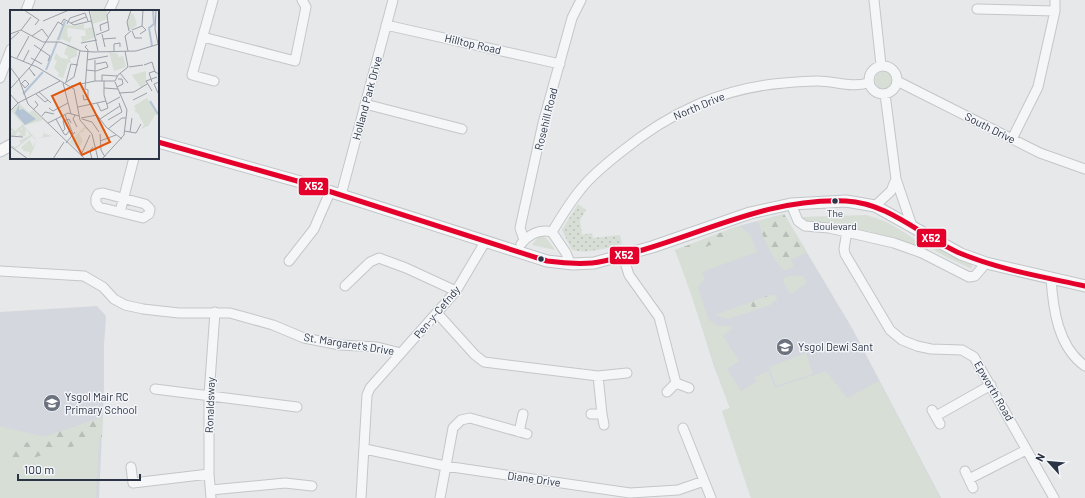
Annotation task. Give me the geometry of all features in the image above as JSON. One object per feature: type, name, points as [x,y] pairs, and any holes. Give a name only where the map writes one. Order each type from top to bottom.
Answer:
[{"type":"main road","points":[[159,142],[341,195],[514,252],[547,261],[570,264],[594,263],[622,256],[750,213],[791,204],[832,201],[875,206],[960,254],[986,263],[1085,286]]},
{"type":"main road","points":[[0,151],[10,146]]},
{"type":"street","points":[[26,10],[30,0]]},
{"type":"street","points":[[109,10],[114,0]]},
{"type":"street","points":[[213,0],[192,75],[214,81]]},
{"type":"street","points":[[203,37],[295,61],[306,7],[302,0]]},
{"type":"street","name":"Holland Park Drive","points":[[341,195],[393,0]]},
{"type":"street","name":"Rosehill Road","points":[[524,240],[520,228],[543,123],[572,18],[581,0]]},
{"type":"street","points":[[874,0],[881,65]]},
{"type":"street","points":[[1012,139],[1038,87],[1055,11],[1055,0]]},
{"type":"street","points":[[977,8],[1055,11]]},
{"type":"street","name":"Hilltop Road","points":[[386,25],[560,64]]},
{"type":"street","points":[[0,78],[10,52]]},
{"type":"street","points":[[881,65],[891,68],[895,72],[897,81],[893,90],[885,94],[876,93],[868,83],[869,74],[872,70],[881,65]]},
{"type":"street","name":"North Drive","points":[[552,232],[567,207],[601,168],[630,145],[676,114],[724,94],[747,88],[782,83],[818,81],[857,86],[868,83]]},
{"type":"street","name":"South Drive","points":[[897,81],[1040,153],[1085,169]]},
{"type":"street","points":[[885,94],[896,179],[912,226]]},
{"type":"street","points":[[365,104],[462,128]]},
{"type":"street","points":[[120,212],[134,159]]},
{"type":"street","points":[[875,206],[891,191],[896,179]]},
{"type":"street","points":[[289,261],[314,229],[330,192]]},
{"type":"street","points":[[103,193],[124,198],[147,205],[150,212],[148,217],[143,218],[99,207],[96,203],[98,194],[103,193]]},
{"type":"street","points":[[791,204],[798,221],[805,226],[847,231],[894,243],[922,253],[969,277],[975,276],[986,263]]},
{"type":"street","points":[[514,252],[524,240],[543,230],[552,232],[566,253],[570,264]]},
{"type":"street","name":"Epworth Road","points":[[847,231],[844,248],[845,254],[890,330],[902,340],[917,346],[931,349],[962,350],[974,357],[1054,498]]},
{"type":"street","name":"Pen-y-Cefndy","points":[[365,449],[367,395],[375,381],[456,291],[485,242]]},
{"type":"street","points":[[622,256],[629,275],[659,317],[669,348],[676,382]]},
{"type":"street","points":[[344,286],[370,262],[379,258],[406,268],[456,291]]},
{"type":"street","name":"St. Margaret's Drive","points":[[0,271],[84,276],[103,287],[114,299],[125,305],[143,309],[179,313],[230,313],[273,325],[304,338],[340,345],[377,347],[401,353]]},
{"type":"street","points":[[1051,278],[1052,300],[1057,322],[1065,343],[1085,366]]},
{"type":"street","name":"Ronaldsway","points":[[211,494],[209,474],[209,395],[216,312]]},
{"type":"street","points":[[437,313],[475,355],[484,362],[598,376],[627,373]]},
{"type":"street","points":[[598,376],[604,424]]},
{"type":"street","points":[[676,382],[689,388]]},
{"type":"street","points":[[667,392],[676,382]]},
{"type":"street","points":[[936,417],[991,386]]},
{"type":"street","points":[[155,389],[297,407]]},
{"type":"street","points":[[440,498],[453,428],[461,420],[470,418],[523,433],[523,414]]},
{"type":"street","points":[[591,414],[602,414]]},
{"type":"street","points":[[683,428],[711,498]]},
{"type":"street","points":[[361,498],[365,449]]},
{"type":"street","name":"Diane Drive","points":[[365,449],[445,466],[631,496],[678,490],[704,481]]},
{"type":"street","points":[[973,488],[967,475],[1026,450]]},
{"type":"street","points":[[131,467],[133,483],[209,474]]},
{"type":"street","points":[[211,494],[285,483],[312,486]]},
{"type":"shaded area","name":"Ysgol Dewi Sant","points":[[784,214],[852,328],[941,498],[751,498],[722,411],[730,408],[714,366],[690,289],[675,250],[739,226]]},
{"type":"shaded area","name":"Ysgol Mair RC Primary School","points":[[97,306],[106,316],[99,498],[0,498],[0,312]]},
{"type":"green space","points":[[884,71],[890,74],[893,80],[890,86],[884,89],[878,86],[875,80],[878,74]]},
{"type":"green space","points":[[578,204],[586,210],[580,220],[582,235],[592,233],[593,238],[620,235],[622,244],[591,251],[572,250],[562,230]]},
{"type":"green space","points":[[784,214],[807,252],[791,260],[794,267],[785,270],[772,256],[758,221]]},
{"type":"green space","points":[[866,215],[892,225],[930,251],[868,231],[830,225],[806,224],[800,217]]},
{"type":"green space","points":[[739,226],[750,234],[757,252],[702,272],[705,279],[698,288],[709,320],[718,326],[731,326],[732,329],[723,336],[739,361],[727,369],[741,391],[757,381],[754,377],[768,371],[775,388],[826,371],[847,398],[879,381],[940,498],[751,498],[722,411],[730,408],[675,250],[678,249],[681,252],[696,251],[731,235],[730,229]]},
{"type":"green space","points":[[730,229],[731,235],[729,238],[693,251],[681,252],[678,249]]},
{"type":"green space","points":[[915,233],[950,254],[971,264],[972,269],[932,249],[915,236]]},
{"type":"green space","points":[[543,236],[555,250],[532,245],[538,237]]},
{"type":"green space","points":[[789,276],[803,276],[806,283],[793,293],[789,293],[783,282],[784,278]]},
{"type":"green space","points":[[770,295],[776,295],[777,300],[770,305],[756,310],[751,306],[753,301]]},
{"type":"green space","points":[[753,301],[753,308],[756,310],[728,319],[715,315]]},
{"type":"green space","points":[[806,353],[813,374],[776,386],[769,367]]},
{"type":"green space","points":[[103,417],[102,438],[15,463],[9,457],[10,448]]},
{"type":"green space","points":[[0,426],[45,437],[10,448],[68,447],[99,438],[96,498],[0,498]]},
{"type":"transit line","name":"X52","points":[[159,142],[297,181],[547,261],[564,263],[592,263],[604,261],[766,210],[818,201],[846,201],[862,203],[892,214],[948,247],[977,260],[1023,273],[1085,286]]},
{"type":"place","name":"The Boulevard","points":[[835,201]]},
{"type":"place","name":"Ysgol Dewi Sant","points":[[785,347]]},
{"type":"place","name":"Ysgol Mair RC Primary School","points":[[52,403]]}]
